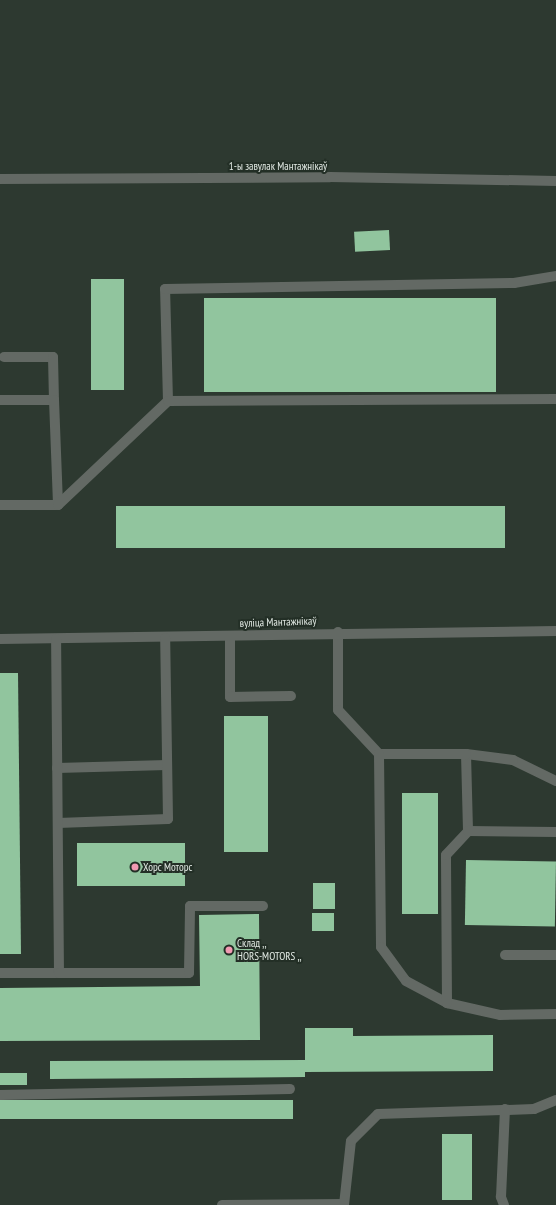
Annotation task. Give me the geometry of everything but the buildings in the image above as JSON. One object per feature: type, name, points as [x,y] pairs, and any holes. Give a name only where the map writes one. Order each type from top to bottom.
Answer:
[{"type":"street","name":"1-ы завулак Мантажнікаў","points":[[0,179],[330,177],[556,181]]},
{"type":"street","points":[[168,401],[165,289],[514,283],[556,276]]},
{"type":"street","points":[[4,357],[53,357],[58,505]]},
{"type":"street","points":[[0,505],[58,505],[168,401],[556,399]]},
{"type":"street","points":[[0,400],[54,400]]},
{"type":"street","points":[[338,632],[338,710],[379,754],[381,947],[406,981],[447,1003],[500,1015],[556,1014]]},
{"type":"street","name":"вуліца Мантажнікаў","points":[[0,639],[165,638],[338,632],[556,632]]},
{"type":"street","points":[[230,636],[230,697],[291,696]]},
{"type":"street","points":[[58,823],[168,819],[165,638]]},
{"type":"street","points":[[56,639],[59,973]]},
{"type":"street","points":[[379,754],[466,754],[513,760],[556,781]]},
{"type":"street","points":[[447,1003],[446,855],[468,831],[466,754]]},
{"type":"street","points":[[57,768],[167,765]]},
{"type":"street","points":[[468,831],[556,832]]},
{"type":"street","points":[[0,973],[189,973],[190,906],[263,906]]},
{"type":"street","points":[[505,955],[556,955]]},
{"type":"street","points":[[0,1095],[290,1089]]},
{"type":"street","points":[[222,1205],[344,1204],[351,1141],[378,1114],[534,1109],[556,1100]]},
{"type":"street","points":[[504,1109],[501,1197],[504,1205]]},
{"type":"place","name":"Хорс Моторс","points":[[135,867]]},
{"type":"place","name":"Склад ,, HORS-MOTORS ,,","points":[[229,950]]}]
